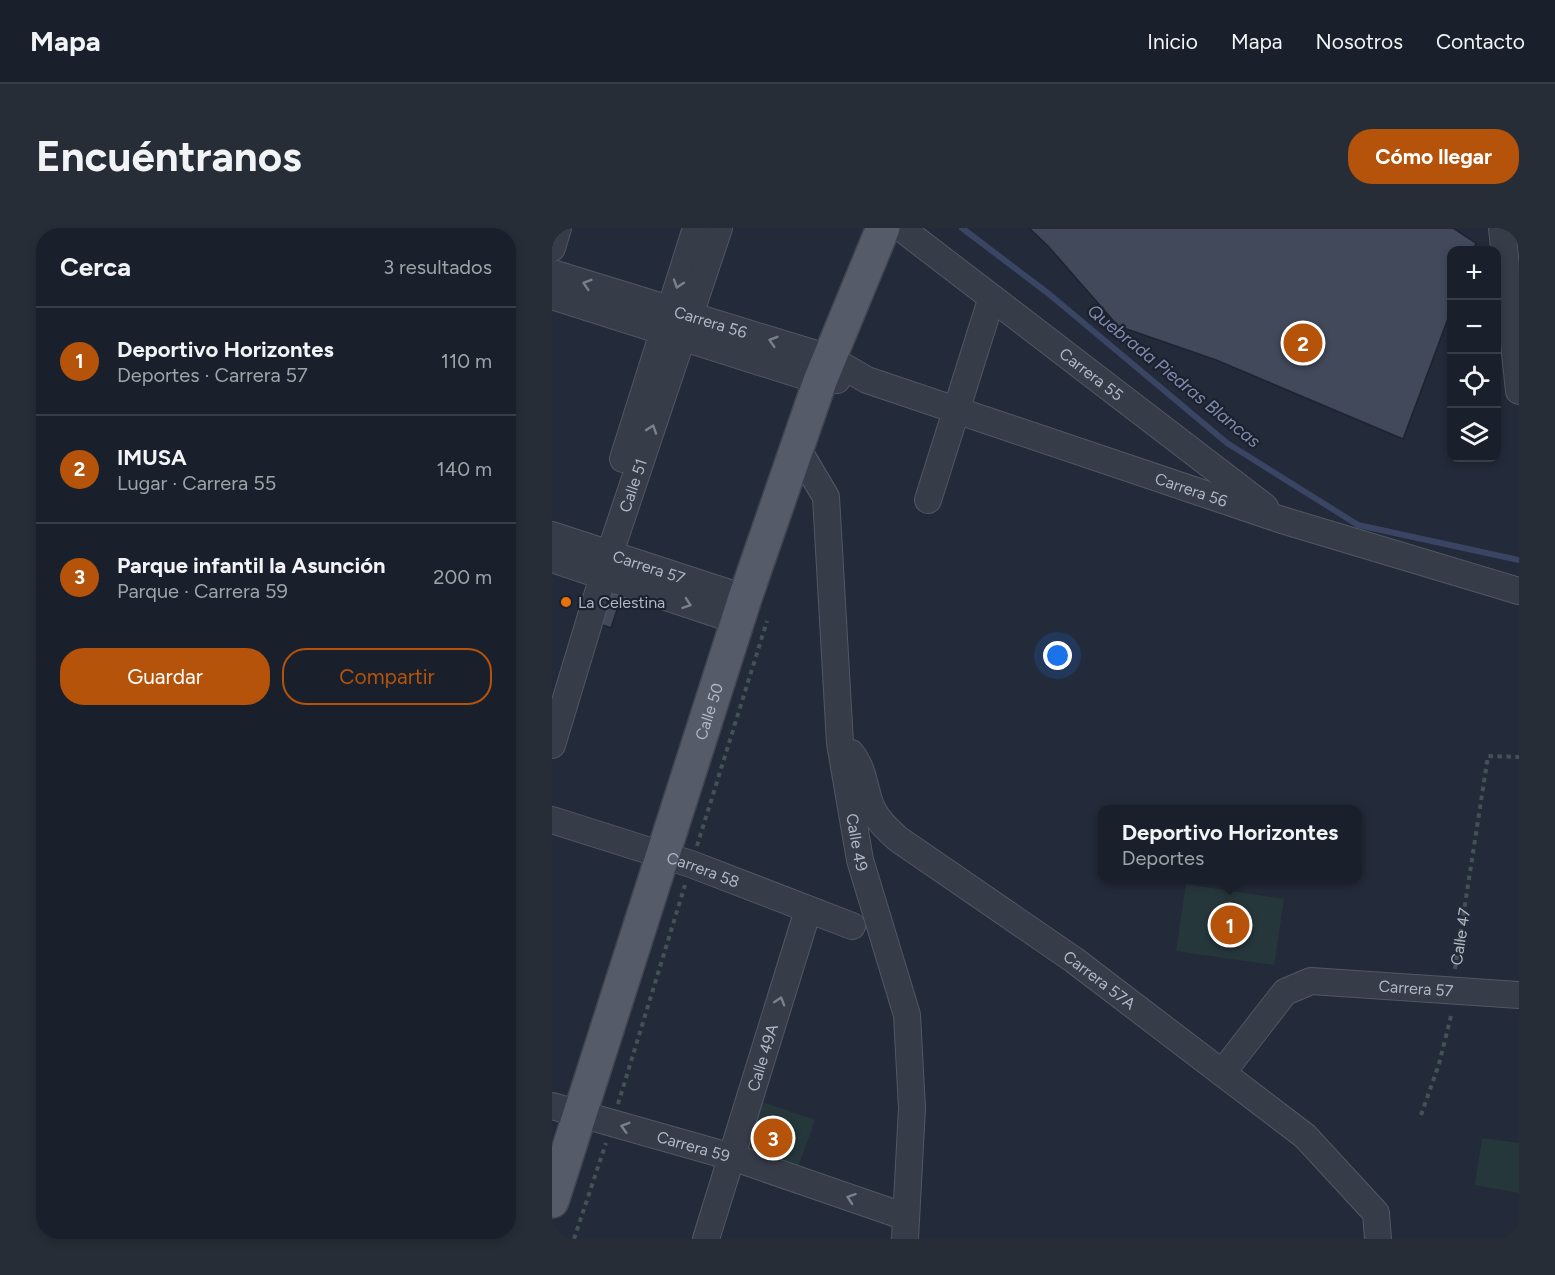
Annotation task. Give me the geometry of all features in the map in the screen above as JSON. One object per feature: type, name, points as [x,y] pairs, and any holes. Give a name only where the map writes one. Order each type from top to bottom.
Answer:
[{"type":"main road","name":"Calle 50","points":[[552,1201],[566,1110],[677,859],[797,448],[825,369],[883,228]]},
{"type":"street","points":[[552,248],[558,228]]},
{"type":"street","name":"Calle 51","points":[[677,324],[696,228]]},
{"type":"street","name":"Calle 51","points":[[552,696],[599,562],[677,324],[719,228]]},
{"type":"street","name":"Carrera 55","points":[[901,228],[991,300],[1282,520]]},
{"type":"street","points":[[1502,228],[1514,311],[1519,391]]},
{"type":"street","name":"Carrera 56","points":[[552,273],[677,324]]},
{"type":"street","name":"Carrera 56","points":[[552,296],[677,324],[867,380],[1282,520],[1518,587]]},
{"type":"street","points":[[928,500],[991,300]]},
{"type":"street","name":"Calle 49","points":[[797,448],[826,497],[840,743],[860,860],[907,1015],[912,1108],[906,1228]]},
{"type":"street","name":"Carrera 57","points":[[552,535],[599,562],[750,612]]},
{"type":"street","name":"Carrera 57","points":[[552,559],[599,562]]},
{"type":"street","name":"Calle 51","points":[[552,745],[599,562]]},
{"type":"street","name":"Carrera 57A","points":[[840,743],[860,765],[871,806],[880,823],[898,839],[1074,960],[1305,1136],[1376,1214],[1378,1239]]},
{"type":"street","name":"Carrera 58","points":[[552,820],[677,859],[852,926]]},
{"type":"street","name":"Calle 49A","points":[[706,1239],[808,910]]},
{"type":"street","name":"Carrera 57","points":[[1222,1072],[1285,992],[1311,981],[1519,995]]},
{"type":"street","name":"Carrera 59","points":[[566,1110],[732,1157],[906,1228]]},
{"type":"path","points":[[574,1239],[613,1123],[677,859],[750,612]]},
{"type":"path","name":"Calle 47","points":[[1421,1115],[1452,1017],[1452,990],[1488,756],[1519,757]]},
{"type":"shaded area","points":[[1186,884],[1284,899],[1274,965],[1176,951]]},
{"type":"shaded area","points":[[750,1098],[815,1120],[794,1179],[732,1157]]},
{"type":"shaded area","points":[[1482,1138],[1519,1143],[1519,1193],[1475,1185]]},
{"type":"building","points":[[1029,228],[1453,228],[1476,243],[1475,246],[1447,246],[1447,321],[1403,439],[1216,360],[1118,326],[1048,246]]},
{"type":"building","points":[[605,579],[625,586],[611,628],[591,621]]},
{"type":"waterway","name":"Quebrada Piedras Blancas","points":[[962,228],[1049,294],[1227,443],[1358,525],[1519,560]]},
{"type":"place","name":"IMUSA","points":[[1303,343]]},
{"type":"place","name":"La Celestina","points":[[566,602]]},
{"type":"place","name":"Deportivo Horizontes","points":[[1230,925]]},
{"type":"place","name":"Parque infantil la Asunción","points":[[773,1138]]}]
